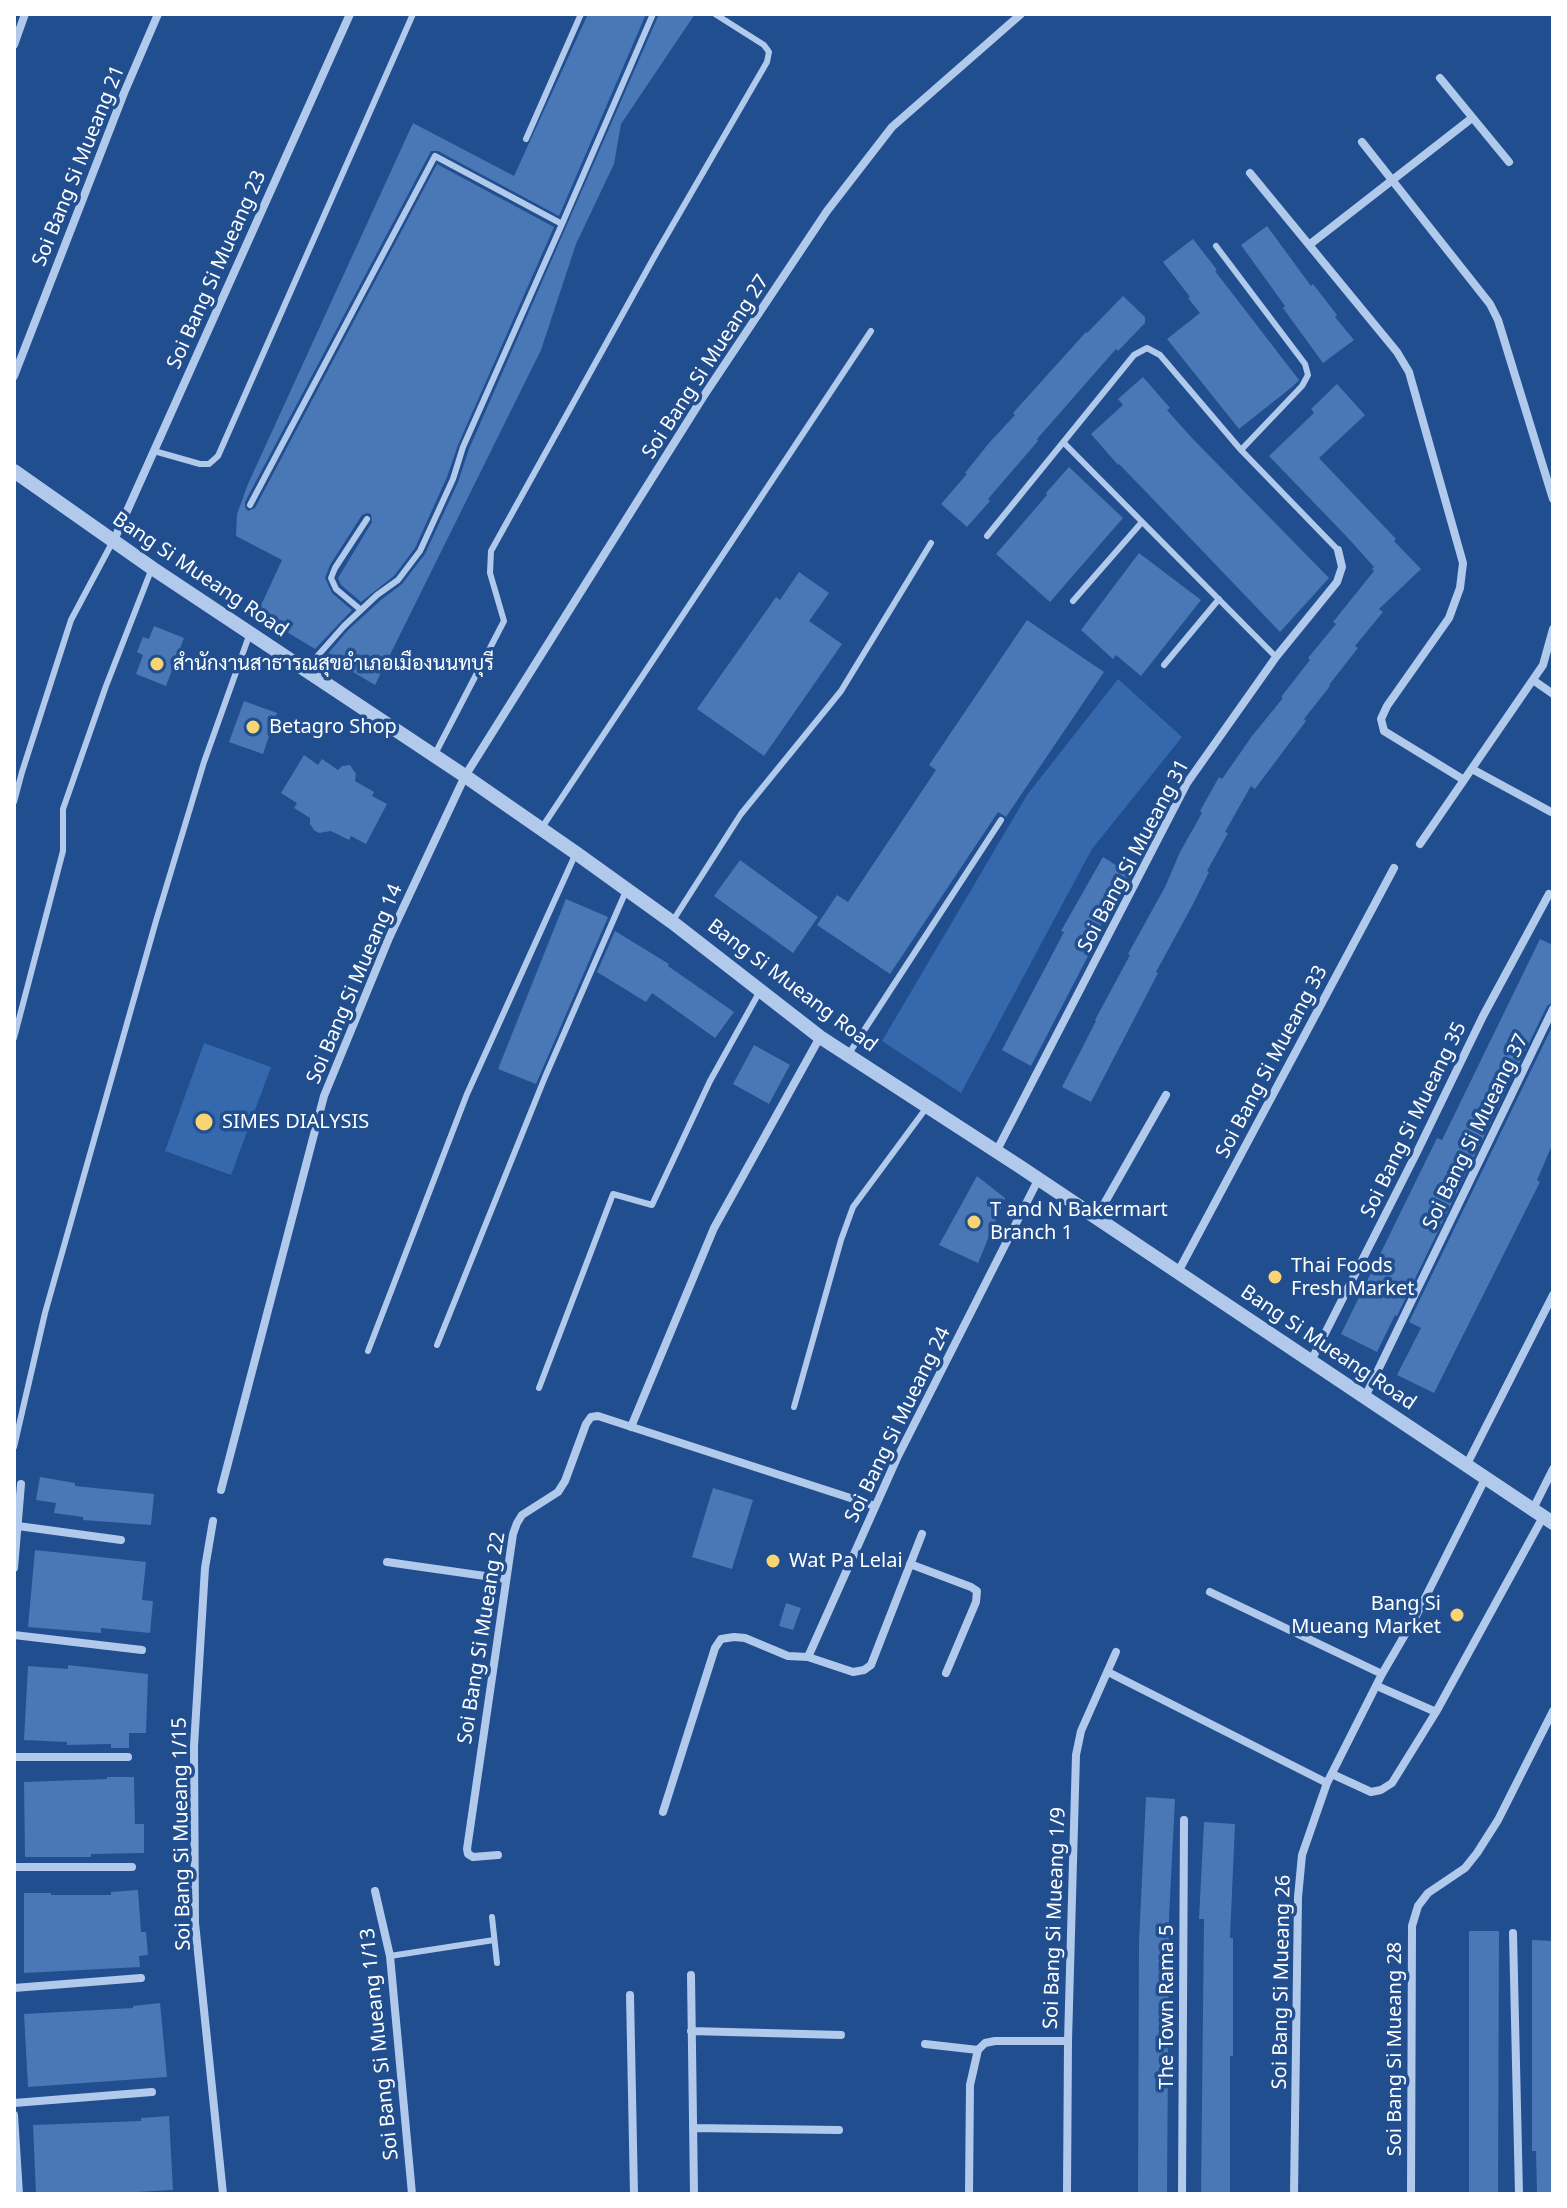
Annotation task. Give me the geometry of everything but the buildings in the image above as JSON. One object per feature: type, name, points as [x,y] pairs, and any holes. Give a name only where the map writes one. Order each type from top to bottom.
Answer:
[{"type":"street","points":[[14,45],[25,14]]},
{"type":"street","name":"Soi Bang Si Mueang 21","points":[[14,376],[158,14]]},
{"type":"street","name":"Soi Bang Si Mueang 23","points":[[114,540],[350,14]]},
{"type":"street","name":"Soi Bang Si Mueang 27","points":[[465,776],[703,397],[827,211],[892,127],[1021,14]]},
{"type":"street","points":[[1440,78],[1509,162]]},
{"type":"street","points":[[1309,245],[1472,118]]},
{"type":"street","points":[[1362,142],[1490,304],[1498,320],[1553,499]]},
{"type":"street","points":[[1250,173],[1397,352],[1409,372],[1463,563],[1460,588],[1449,618],[1381,719],[1384,731],[1464,780]]},
{"type":"street","name":"Bang Si Mueang Road","points":[[14,471],[152,568],[576,853],[672,922],[820,1037],[1543,1516]]},
{"type":"street","name":"Soi Bang Si Mueang 31","points":[[996,1152],[1187,783],[1276,657],[1337,582],[1342,567],[1338,550]]},
{"type":"street","points":[[1420,844],[1543,665],[1553,629]]},
{"type":"street","points":[[1533,680],[1553,694]]},
{"type":"street","points":[[1472,769],[1553,813]]},
{"type":"street","name":"Soi Bang Si Mueang 14","points":[[221,1490],[324,1096],[389,938],[465,776]]},
{"type":"street","name":"Soi Bang Si Mueang 33","points":[[1178,1272],[1394,868]]},
{"type":"street","name":"Soi Bang Si Mueang 35","points":[[1311,1361],[1483,1016],[1549,894]]},
{"type":"street","name":"Soi Bang Si Mueang 37","points":[[1365,1398],[1553,1009]]},
{"type":"street","points":[[631,1427],[714,1228],[820,1037]]},
{"type":"street","points":[[1096,1218],[1166,1095]]},
{"type":"street","name":"Soi Bang Si Mueang 24","points":[[808,1657],[897,1458],[1038,1180]]},
{"type":"street","points":[[1466,1466],[1553,1295]]},
{"type":"street","name":"Soi Bang Si Mueang 22","points":[[498,1855],[473,1857],[467,1849],[513,1534],[522,1515],[558,1492],[591,1417],[598,1416],[875,1506]]},
{"type":"street","points":[[1108,1672],[1329,1779],[1371,1792],[1381,1790],[1392,1783],[1436,1712],[1543,1516],[1553,1469]]},
{"type":"street","name":"Soi Bang Si Mueang 26","points":[[1294,2194],[1298,1897],[1302,1855],[1329,1779],[1485,1479]]},
{"type":"street","points":[[14,1568],[21,1484]]},
{"type":"street","name":"Soi Bang Si Mueang 1/15","points":[[213,1521],[205,1568],[194,1746],[195,1923],[223,2194]]},
{"type":"street","points":[[18,1526],[121,1540]]},
{"type":"street","points":[[663,1812],[715,1648],[721,1639],[745,1638],[788,1656],[808,1657],[853,1672],[864,1670],[871,1665],[922,1534]]},
{"type":"street","points":[[387,1562],[506,1579]]},
{"type":"street","points":[[910,1564],[977,1591],[976,1602],[946,1673]]},
{"type":"street","points":[[1210,1592],[1382,1674]]},
{"type":"street","points":[[14,1635],[142,1650]]},
{"type":"street","name":"Soi Bang Si Mueang 1/9","points":[[1067,2194],[1076,1755],[1081,1731],[1116,1652]]},
{"type":"street","points":[[1377,1686],[1436,1712]]},
{"type":"street","name":"Soi Bang Si Mueang 28","points":[[1411,2194],[1412,1926],[1418,1906],[1428,1893],[1465,1868],[1477,1853],[1498,1820],[1553,1711]]},
{"type":"street","points":[[14,1757],[128,1757]]},
{"type":"street","name":"The Town Rama 5","points":[[1182,2194],[1184,1820]]},
{"type":"street","points":[[14,1867],[132,1867]]},
{"type":"street","name":"Soi Bang Si Mueang 1/13","points":[[375,1891],[390,1956],[412,2194]]},
{"type":"street","points":[[1513,1933],[1519,2194]]},
{"type":"street","points":[[691,1975],[694,2194]]},
{"type":"street","points":[[14,1988],[141,1978]]},
{"type":"street","points":[[630,1995],[634,2194]]},
{"type":"street","points":[[691,2031],[841,2035]]},
{"type":"street","points":[[969,2194],[970,2085],[978,2050],[985,2043],[995,2041],[1068,2041]]},
{"type":"street","points":[[925,2044],[978,2050]]},
{"type":"street","points":[[14,2103],[152,2092]]},
{"type":"street","points":[[14,2115],[19,2194]]},
{"type":"street","points":[[693,2128],[839,2130]]},
{"type":"lane","points":[[154,451],[200,464],[209,464],[218,456],[413,14]]},
{"type":"lane","points":[[526,139],[581,14]]},
{"type":"lane","points":[[305,670],[344,626],[398,580],[420,551],[653,14]]},
{"type":"lane","points":[[434,755],[504,621],[490,573],[491,551],[657,252],[767,62],[769,52],[764,45],[715,14]]},
{"type":"lane","points":[[250,505],[435,156],[562,224]]},
{"type":"lane","points":[[1216,246],[1305,364],[1308,375],[1302,386],[1241,450]]},
{"type":"lane","points":[[541,829],[871,331]]},
{"type":"lane","points":[[987,536],[1134,355],[1147,348],[1160,355],[1241,450],[1338,550]]},
{"type":"lane","points":[[1064,443],[1276,657]]},
{"type":"lane","points":[[361,610],[336,589],[331,578],[367,519]]},
{"type":"lane","points":[[1073,601],[1142,522]]},
{"type":"lane","points":[[14,802],[71,620],[114,540]]},
{"type":"lane","points":[[672,922],[741,814],[841,691],[931,543]]},
{"type":"lane","points":[[14,1038],[63,851],[63,809],[152,568]]},
{"type":"lane","points":[[1164,665],[1219,599]]},
{"type":"lane","points":[[14,1447],[45,1313],[156,921],[204,762],[250,633]]},
{"type":"lane","points":[[848,1055],[1001,820]]},
{"type":"lane","points":[[368,1351],[467,1094],[576,853]]},
{"type":"lane","points":[[437,1345],[545,1077],[627,890]]},
{"type":"lane","points":[[539,1388],[613,1194],[652,1205],[710,1081],[761,990]]},
{"type":"lane","points":[[794,1407],[853,1207],[927,1107]]},
{"type":"lane","points":[[492,1917],[497,1963]]},
{"type":"lane","points":[[390,1956],[494,1940]]},
{"type":"shaded area","points":[[1118,679],[1182,737],[1092,849],[961,1093],[882,1041],[1027,795]]},
{"type":"shaded area","points":[[204,1043],[271,1067],[231,1175],[165,1151]]},
{"type":"place","name":"สำนักงานสาธารณสุขอำเภอเมืองนนทบุรี","points":[[157,664]]},
{"type":"place","name":"Betagro Shop","points":[[253,727]]},
{"type":"place","name":"SIMES DIALYSIS","points":[[204,1122]]},
{"type":"place","name":"T and N Bakermart Branch 1","points":[[974,1222]]},
{"type":"place","name":"Thai Foods Fresh Market","points":[[1275,1277]]},
{"type":"place","name":"Wat Pa Lelai","points":[[773,1561]]},
{"type":"place","name":"Bang Si Mueang Market","points":[[1457,1615]]}]
